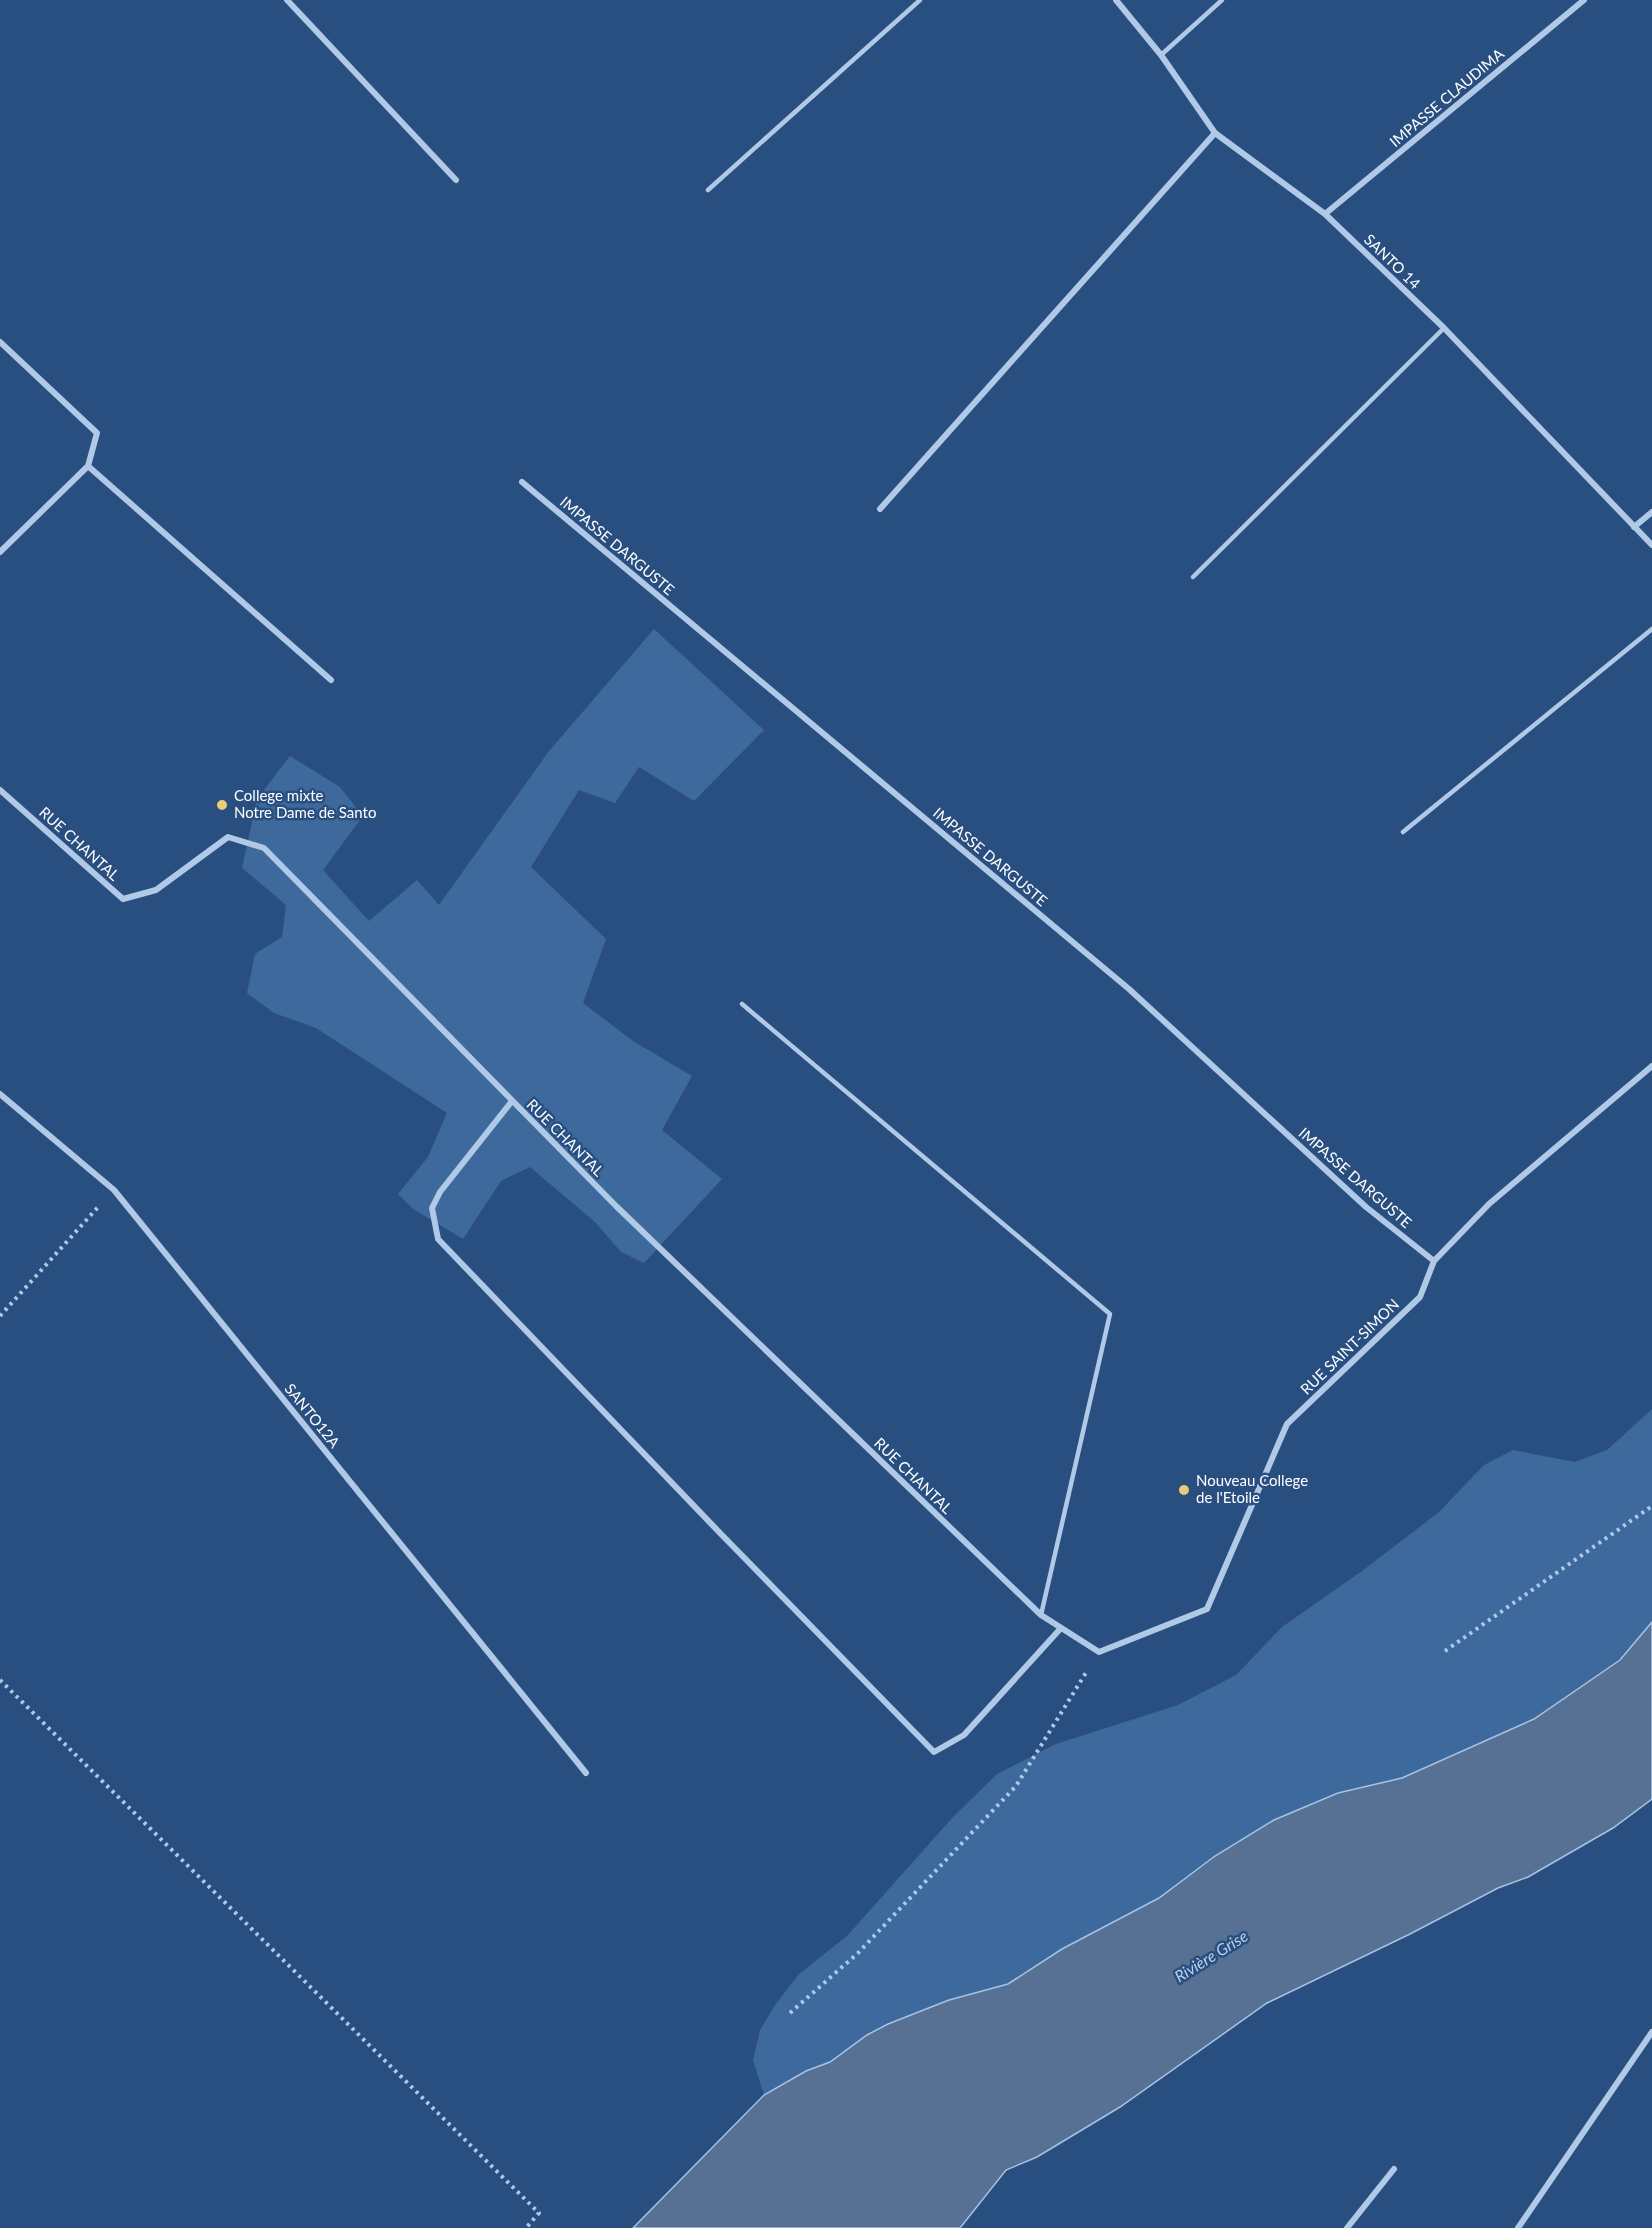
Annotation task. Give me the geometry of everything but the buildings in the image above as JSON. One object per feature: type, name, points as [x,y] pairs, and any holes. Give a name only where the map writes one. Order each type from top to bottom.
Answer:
[{"type":"street","points":[[287,0],[456,180]]},
{"type":"street","name":"SANTO 14","points":[[1116,0],[1161,55],[1215,133],[1325,214],[1444,328],[1652,545]]},
{"type":"street","name":"IMPASSE CLAUDIMA","points":[[1325,214],[1584,0]]},
{"type":"street","points":[[880,509],[1215,133]]},
{"type":"street","points":[[0,342],[97,433],[88,466],[0,552]]},
{"type":"street","points":[[88,466],[332,680]]},
{"type":"street","name":"IMPASSE DARGUSTE","points":[[522,483],[1129,989],[1366,1208],[1434,1261]]},
{"type":"street","points":[[1634,527],[1652,512]]},
{"type":"street","name":"RUE CHANTAL","points":[[0,790],[123,899],[156,890],[228,837],[264,848],[616,1206],[1041,1615],[1099,1653]]},
{"type":"street","name":"RUE SAINT-SIMON","points":[[1099,1653],[1207,1609],[1287,1424],[1420,1297],[1434,1261],[1489,1204],[1652,1066]]},
{"type":"street","name":"SANTO12A","points":[[0,1094],[114,1190],[586,1773]]},
{"type":"street","points":[[512,1101],[440,1192],[432,1208],[438,1239],[934,1752],[964,1735],[1061,1628]]},
{"type":"street","points":[[1518,2228],[1652,2032]]},
{"type":"street","points":[[1347,2228],[1394,2169]]},
{"type":"lane","points":[[708,190],[920,0]]},
{"type":"lane","points":[[1161,55],[1222,0]]},
{"type":"lane","points":[[1193,577],[1444,328]]},
{"type":"lane","points":[[1403,832],[1652,629]]},
{"type":"lane","points":[[742,1004],[1110,1314],[1041,1615]]},
{"type":"path","points":[[0,1316],[114,1190]]},
{"type":"path","points":[[1445,1651],[1652,1506]]},
{"type":"path","points":[[790,2013],[858,1953],[1016,1786],[1099,1653]]},
{"type":"path","points":[[0,1680],[539,2213],[526,2228]]},
{"type":"shaded area","points":[[654,629],[764,730],[694,801],[639,767],[615,803],[579,790],[531,867],[606,939],[583,1003],[633,1041],[692,1076],[662,1130],[722,1179],[644,1263],[621,1252],[595,1222],[530,1167],[501,1181],[463,1239],[413,1209],[398,1194],[428,1157],[447,1113],[316,1028],[274,1013],[247,993],[255,954],[282,937],[286,905],[242,868],[257,799],[290,756],[340,787],[363,816],[323,870],[369,921],[417,880],[439,905],[549,751]]},
{"type":"shaded area","points":[[1652,1409],[1652,1622],[1620,1660],[1534,1719],[1402,1778],[1338,1793],[1215,1856],[1159,1898],[1062,1949],[1008,1984],[949,2000],[888,2024],[867,2035],[830,2062],[806,2071],[764,2095],[753,2060],[760,2030],[775,2005],[799,1974],[847,1936],[953,1817],[997,1774],[1056,1744],[1178,1705],[1236,1675],[1282,1627],[1362,1571],[1439,1512],[1484,1465],[1513,1450],[1575,1462],[1607,1450]]},
{"type":"water","name":"Rivière Grise","points":[[1652,1622],[1652,1799],[1613,1828],[1528,1877],[1498,1888],[1410,1934],[1267,2003],[1120,2107],[1037,2157],[1006,2170],[960,2228],[633,2228],[764,2095],[806,2071],[830,2062],[867,2035],[888,2024],[949,2000],[1008,1984],[1062,1949],[1159,1898],[1215,1856],[1274,1820],[1338,1793],[1402,1778],[1534,1719],[1620,1660]]},
{"type":"place","name":"College mixte Notre Dame de Santo","points":[[222,805]]},
{"type":"place","name":"Nouveau College de l'Etoile","points":[[1184,1490]]}]
